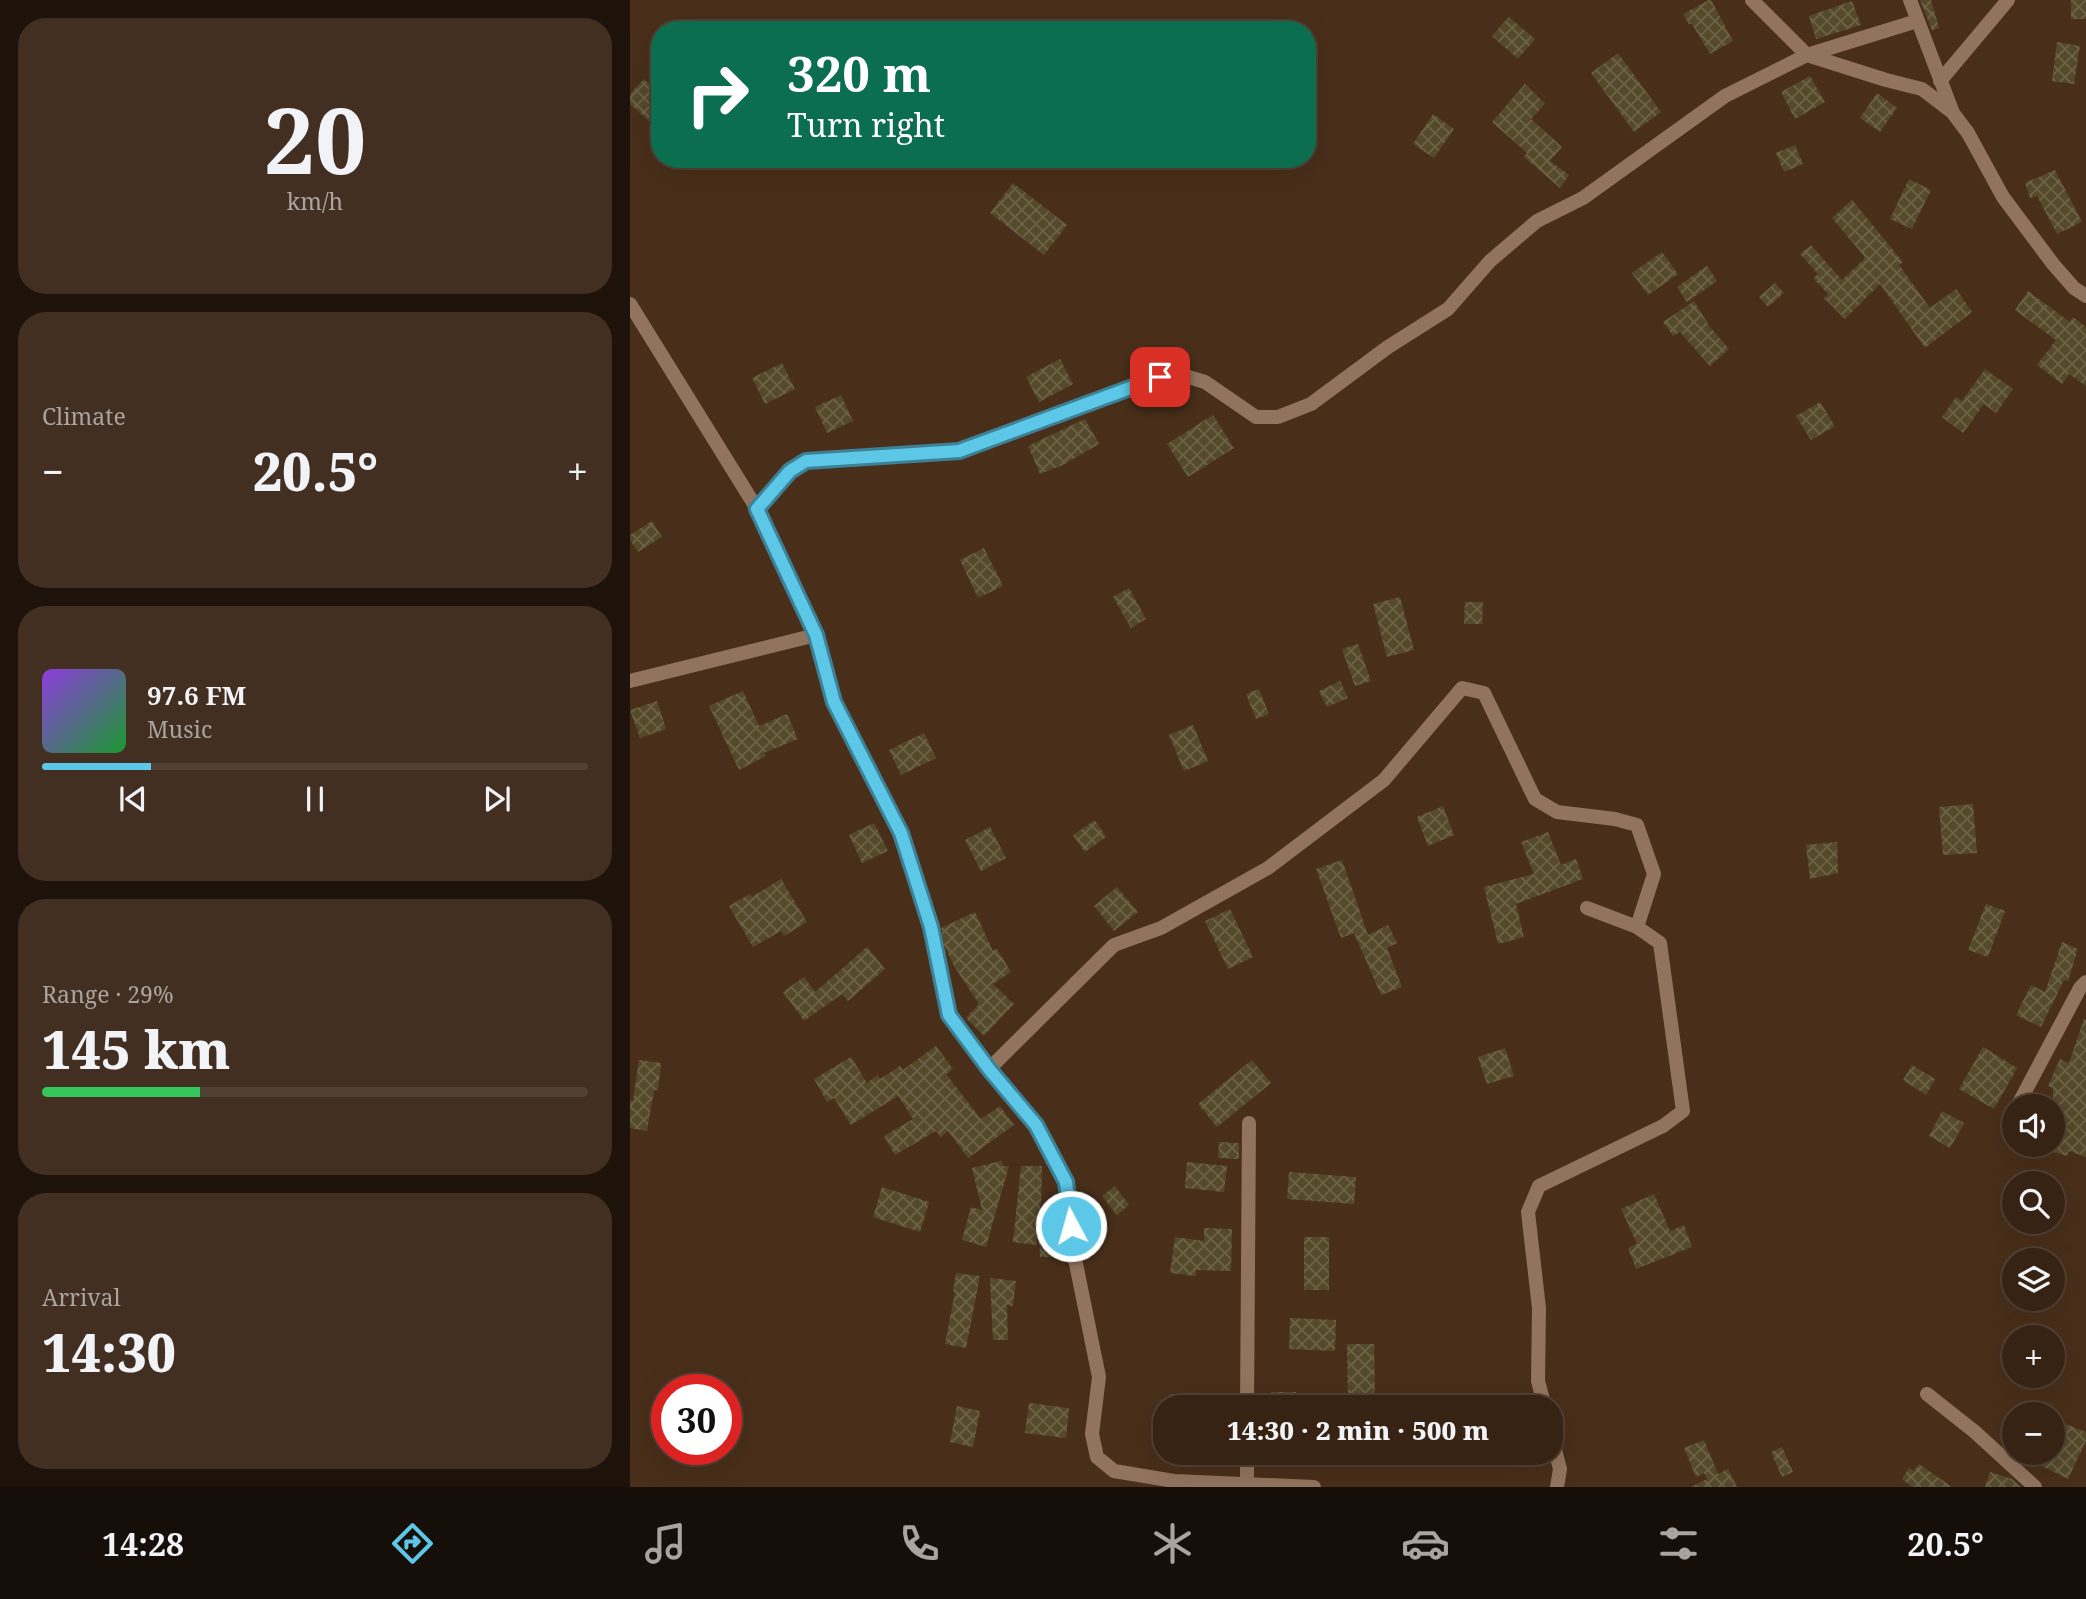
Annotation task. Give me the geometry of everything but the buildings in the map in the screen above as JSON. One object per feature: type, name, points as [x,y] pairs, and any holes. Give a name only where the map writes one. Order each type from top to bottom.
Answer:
[{"type":"street","points":[[1752,0],[1807,55],[1922,89],[1953,113]]},
{"type":"street","points":[[1910,0],[1953,113],[1968,133],[2003,197],[2053,264],[2074,288],[2086,296]]},
{"type":"street","points":[[1940,81],[2008,0]]},
{"type":"street","points":[[757,509],[790,471],[806,461],[959,451],[1160,377],[1182,375],[1205,382],[1256,417],[1278,417],[1311,404],[1388,347],[1448,309],[1490,261],[1537,220],[1583,198],[1725,96],[1807,55],[1917,21]]},
{"type":"street","points":[[630,304],[757,509],[816,635],[834,702],[901,833],[931,927],[949,1015],[989,1069],[1036,1125],[1066,1182],[1073,1249],[1098,1377],[1091,1434],[1097,1457],[1114,1471],[1174,1481],[1314,1487]]},
{"type":"street","points":[[630,681],[816,635]]},
{"type":"street","points":[[989,1069],[1114,945],[1161,928],[1268,868],[1384,780],[1462,688],[1484,693],[1535,799],[1557,812],[1615,819],[1637,825],[1654,874],[1637,928]]},
{"type":"street","points":[[1542,1395],[1538,1381],[1539,1308],[1528,1212],[1539,1186],[1663,1126],[1683,1111],[1660,943],[1637,928],[1587,908]]},
{"type":"street","points":[[2024,1094],[2080,988],[2086,982]]},
{"type":"street","points":[[1247,1395],[1249,1123]]},
{"type":"street","points":[[1927,1394],[1975,1432],[2035,1487]]},
{"type":"street","points":[[1247,1465],[1247,1484]]},
{"type":"street","points":[[1557,1487],[1559,1465]]},
{"type":"route","points":[[1071,1226],[1066,1182],[1036,1125],[989,1069],[949,1015],[931,927],[901,833],[834,702],[816,635],[757,509],[790,471],[806,461],[959,451],[1160,377]]}]
